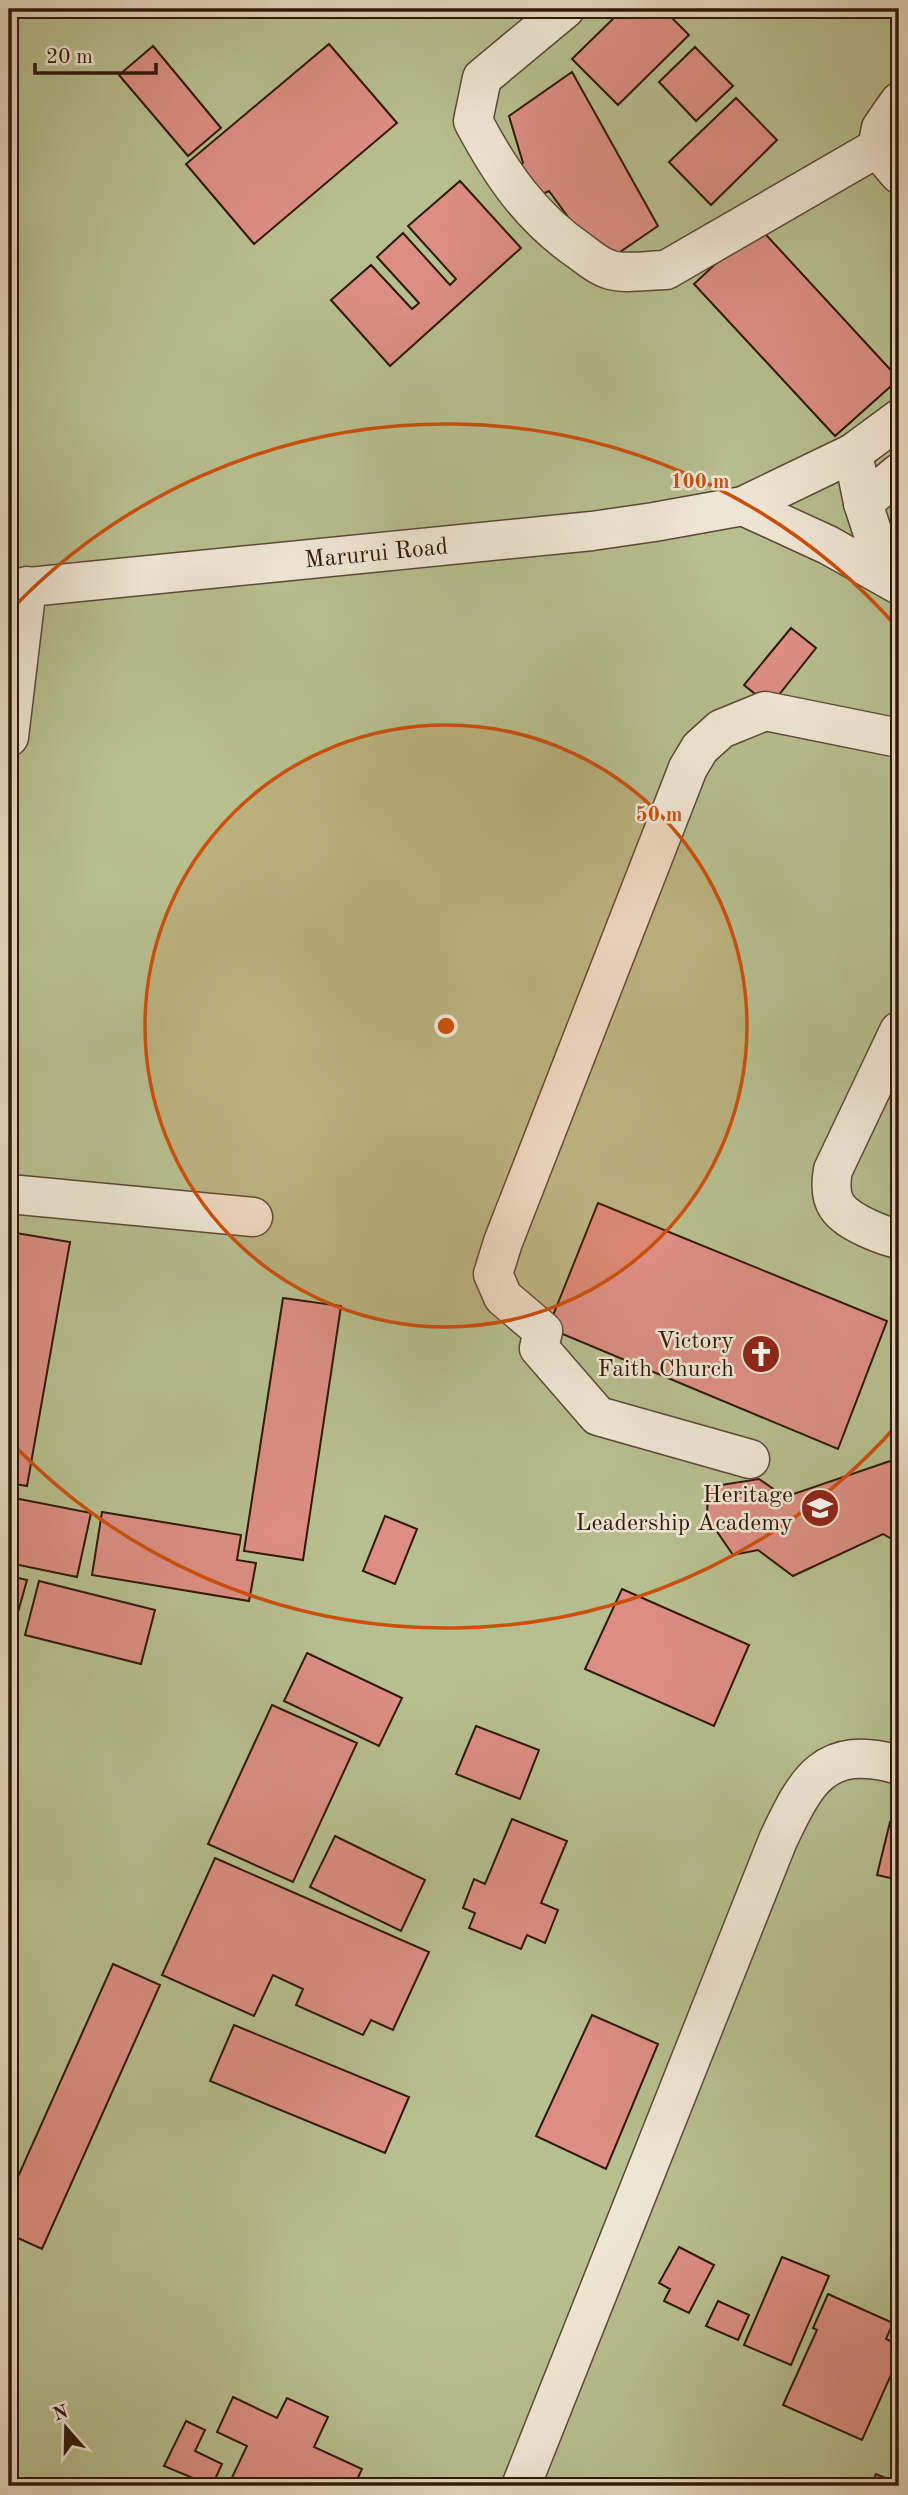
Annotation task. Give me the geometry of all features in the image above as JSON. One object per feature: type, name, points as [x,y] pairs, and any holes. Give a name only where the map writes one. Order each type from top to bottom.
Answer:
[{"type":"street","points":[[565,9],[482,78],[473,121],[493,157],[527,206],[573,247],[608,270],[627,273],[643,269],[666,270],[888,161],[881,128],[899,102]]},
{"type":"street","name":"Marurui Road","points":[[18,588],[592,531],[743,506],[853,453],[899,419]]},
{"type":"street","points":[[853,453],[863,503],[890,573]]},
{"type":"street","points":[[863,503],[899,473]]},
{"type":"street","points":[[743,506],[890,573]]},
{"type":"street","points":[[9,737],[18,588]]},
{"type":"street","points":[[750,1459],[598,1416],[539,1348],[542,1331],[503,1297],[493,1274],[508,1229],[688,768],[700,748],[721,729],[765,711],[899,738]]},
{"type":"street","points":[[899,1031],[834,1170],[830,1185],[834,1200],[845,1217],[887,1237],[899,1239]]},
{"type":"street","points":[[9,1194],[253,1217]]},
{"type":"street","points":[[521,2486],[778,1840],[800,1795],[812,1778],[831,1766],[855,1758],[877,1758],[899,1765]]},
{"type":"green space","points":[[9,9],[899,9],[899,2486],[9,2486]]},
{"type":"building","points":[[623,9],[663,9],[689,35],[618,105],[572,59]]},
{"type":"building","points":[[329,44],[397,123],[254,244],[186,164]]},
{"type":"building","points":[[153,46],[221,128],[188,156],[119,75]]},
{"type":"building","points":[[695,47],[733,86],[696,121],[659,82]]},
{"type":"building","points":[[572,72],[658,226],[617,254],[574,225],[549,191],[540,195],[517,168],[523,163],[509,116]]},
{"type":"building","points":[[736,98],[777,140],[711,205],[669,162]]},
{"type":"building","points":[[460,181],[521,248],[390,366],[331,300],[371,265],[412,309],[419,303],[377,257],[403,233],[450,285],[456,279],[408,226]]},
{"type":"building","points":[[757,225],[899,379],[835,436],[694,284]]},
{"type":"building","points":[[791,628],[816,648],[770,706],[744,685]]},
{"type":"building","points":[[598,1203],[887,1321],[838,1449],[548,1328]]},
{"type":"building","points":[[10,1232],[70,1242],[27,1486],[9,1483]]},
{"type":"building","points":[[283,1298],[341,1306],[303,1560],[244,1551]]},
{"type":"building","points":[[899,1458],[899,1543],[883,1534],[793,1576],[758,1550],[733,1555],[707,1517],[708,1487],[759,1479],[785,1497]]},
{"type":"building","points":[[9,1497],[91,1513],[77,1577],[9,1563]]},
{"type":"building","points":[[102,1512],[241,1535],[237,1560],[256,1563],[249,1601],[92,1575]]},
{"type":"building","points":[[385,1516],[417,1529],[395,1584],[363,1571]]},
{"type":"building","points":[[9,1576],[27,1580],[13,1630],[9,1629]]},
{"type":"building","points":[[39,1581],[155,1610],[141,1664],[25,1635]]},
{"type":"building","points":[[622,1589],[749,1645],[714,1726],[585,1669]]},
{"type":"building","points":[[307,1653],[402,1698],[379,1746],[284,1701]]},
{"type":"building","points":[[272,1705],[357,1743],[293,1882],[208,1844]]},
{"type":"building","points":[[476,1726],[539,1750],[520,1799],[456,1774]]},
{"type":"building","points":[[512,1819],[567,1841],[541,1903],[558,1910],[545,1943],[527,1935],[521,1949],[469,1928],[475,1913],[463,1908],[474,1879],[485,1884]]},
{"type":"building","points":[[890,1822],[899,1825],[899,1880],[877,1875]]},
{"type":"building","points":[[335,1836],[425,1880],[401,1931],[310,1887]]},
{"type":"building","points":[[215,1858],[429,1952],[393,2030],[371,2020],[363,2035],[296,2005],[303,1989],[273,1975],[254,2016],[162,1975]]},
{"type":"building","points":[[113,1964],[160,1985],[42,2249],[9,2234],[9,2175],[17,2179]]},
{"type":"building","points":[[592,2015],[658,2044],[606,2169],[536,2136]]},
{"type":"building","points":[[234,2025],[409,2097],[385,2153],[210,2081]]},
{"type":"building","points":[[679,2247],[714,2265],[689,2313],[664,2301],[670,2289],[659,2283]]},
{"type":"building","points":[[782,2257],[829,2276],[791,2365],[744,2345]]},
{"type":"building","points":[[828,2294],[893,2323],[886,2339],[899,2345],[899,2357],[862,2440],[783,2405],[817,2330],[813,2328]]},
{"type":"building","points":[[718,2301],[749,2315],[738,2340],[706,2326]]},
{"type":"building","points":[[233,2397],[277,2418],[287,2398],[328,2417],[314,2447],[362,2469],[354,2486],[228,2486],[247,2446],[217,2432]]},
{"type":"building","points":[[186,2421],[205,2430],[195,2451],[222,2464],[212,2486],[164,2466]]},
{"type":"building","points":[[876,2474],[899,2484],[899,2486],[871,2486]]},
{"type":"place","name":"Victory Faith Church","points":[[761,1354]]},
{"type":"place","name":"Heritage Leadership Academy","points":[[820,1508]]}]
